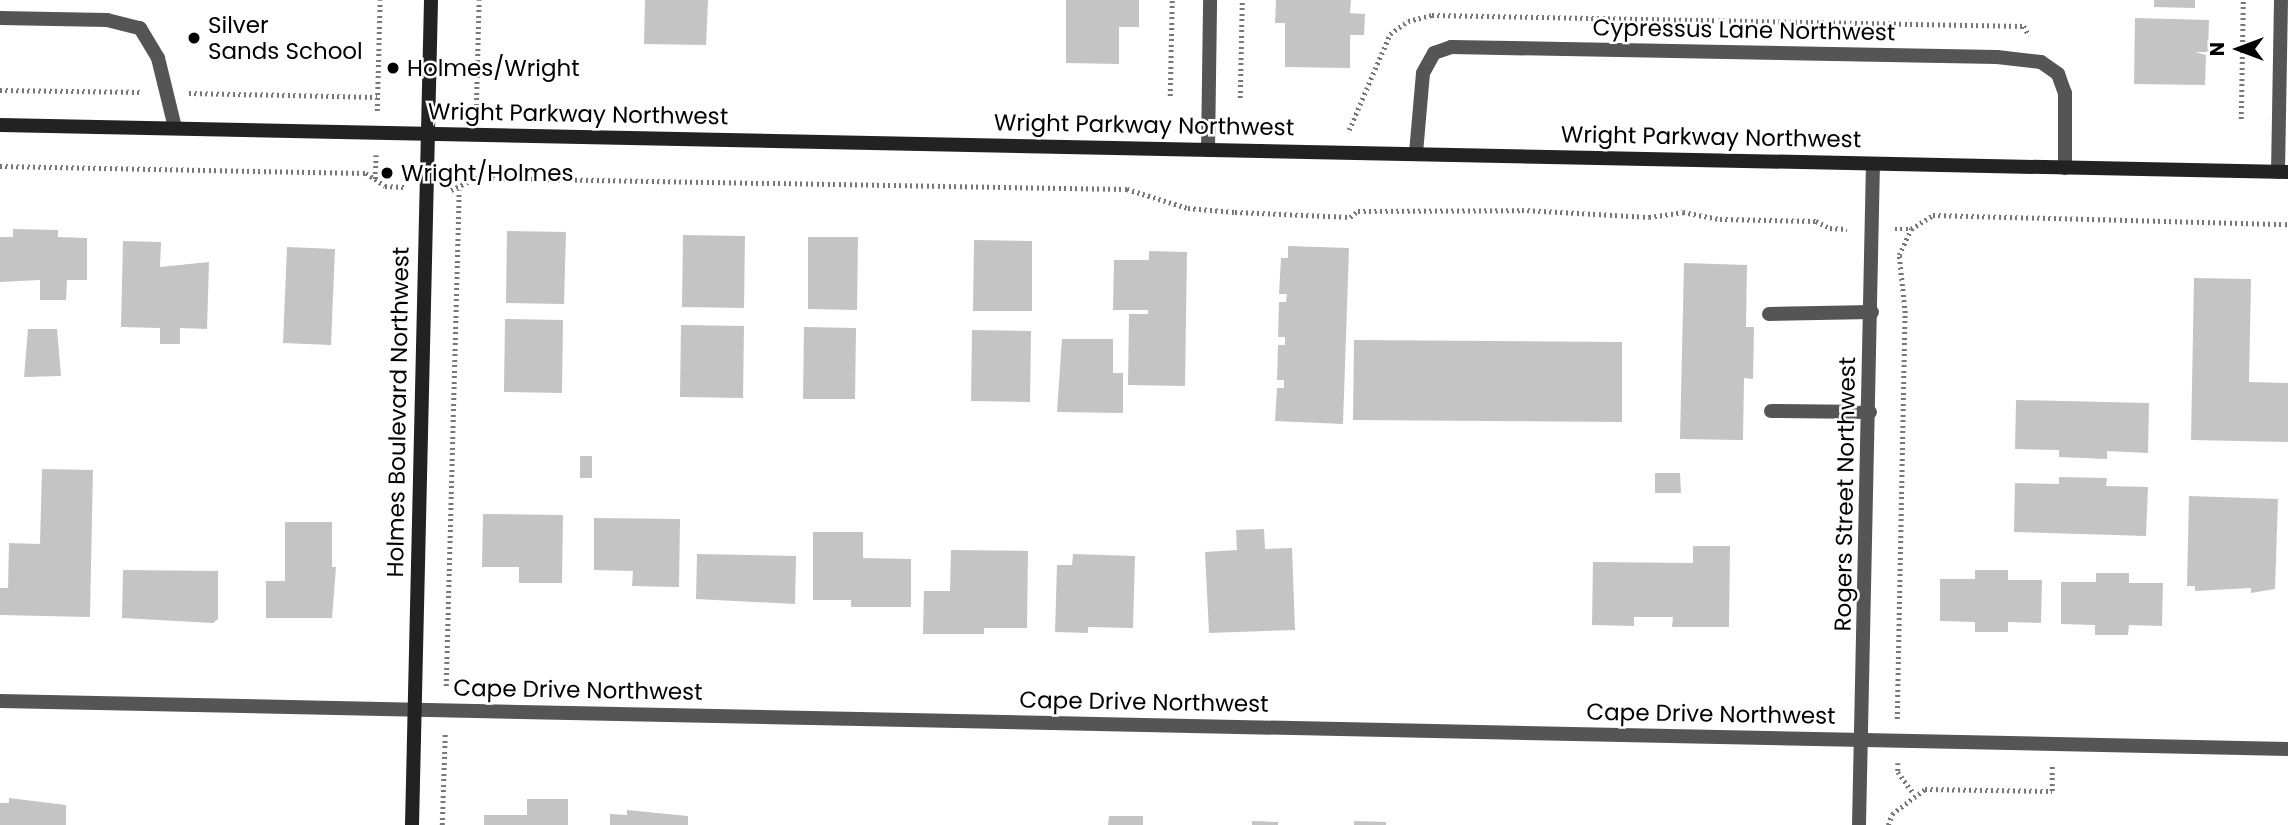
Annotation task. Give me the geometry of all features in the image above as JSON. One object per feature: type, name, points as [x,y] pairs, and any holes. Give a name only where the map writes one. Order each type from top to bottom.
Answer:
[{"type":"street","name":"Holmes Boulevard Northwest","points":[[412,825],[431,0]]},
{"type":"street","points":[[1208,149],[1210,0]]},
{"type":"street","points":[[2281,0],[2283,172]]},
{"type":"street","points":[[0,18],[107,20],[140,28],[158,58],[175,128]]},
{"type":"street","name":"Cypressus Lane Northwest","points":[[1416,153],[1423,72],[1434,53],[1451,47],[1984,57],[2042,62],[2059,74],[2065,93],[2065,168]]},
{"type":"street","name":"Wright Parkway Northwest","points":[[0,125],[2283,172]]},
{"type":"street","name":"Rogers Street Northwest","points":[[1859,825],[1874,164]]},
{"type":"street","points":[[1769,314],[1872,312]]},
{"type":"street","points":[[1770,411],[1870,412]]},
{"type":"street","name":"Cape Drive Northwest","points":[[0,701],[2288,749]]},
{"type":"path","points":[[375,179],[380,0]]},
{"type":"path","points":[[475,135],[479,0]]},
{"type":"path","points":[[1170,96],[1172,0]]},
{"type":"path","points":[[1240,97],[1242,0]]},
{"type":"path","points":[[2241,119],[2243,0]]},
{"type":"path","points":[[0,166],[366,173],[385,186],[459,190],[476,178],[1127,189],[1188,208],[1350,217],[1358,211],[1522,210],[1649,217],[1683,212],[1873,229],[1911,229],[1933,215],[2288,224]]},
{"type":"path","points":[[443,825],[459,190]]},
{"type":"path","points":[[1911,229],[1899,255],[1905,313],[1894,669],[1898,772],[1914,794]]},
{"type":"path","points":[[1888,825],[1892,814],[1914,794],[1940,788],[2052,791],[2053,744]]},
{"type":"building","points":[[645,0],[708,0],[706,45],[644,44]]},
{"type":"building","points":[[1066,0],[1139,0],[1139,27],[1119,27],[1119,64],[1066,63]]},
{"type":"building","points":[[1276,0],[1351,0],[1350,13],[1365,14],[1364,35],[1350,35],[1350,68],[1285,67],[1285,23],[1275,23]]},
{"type":"building","points":[[2154,0],[2195,0],[2195,8],[2154,7]]},
{"type":"building","points":[[2135,18],[2209,20],[2208,52],[2195,52],[2206,55],[2205,85],[2134,84]]},
{"type":"building","points":[[13,229],[58,230],[58,237],[87,238],[87,280],[67,280],[66,300],[40,300],[40,280],[0,282],[0,237],[13,237]]},
{"type":"building","points":[[507,231],[566,232],[564,304],[506,303]]},
{"type":"building","points":[[683,235],[745,236],[744,308],[682,307]]},
{"type":"building","points":[[808,237],[858,237],[857,310],[808,309]]},
{"type":"building","points":[[974,240],[1032,241],[1032,311],[973,311]]},
{"type":"building","points":[[123,241],[161,242],[160,267],[209,262],[207,329],[180,328],[180,344],[160,344],[160,328],[121,327]]},
{"type":"building","points":[[1288,246],[1349,248],[1343,424],[1275,421],[1277,388],[1284,388],[1284,380],[1277,380],[1278,345],[1285,345],[1285,337],[1278,337],[1279,302],[1286,302],[1287,294],[1279,294],[1281,258],[1288,258]]},
{"type":"building","points":[[287,247],[335,249],[331,345],[283,343]]},
{"type":"building","points":[[1149,251],[1187,252],[1185,386],[1128,385],[1129,314],[1148,314],[1148,310],[1113,310],[1114,260],[1149,260]]},
{"type":"building","points":[[1684,263],[1747,265],[1746,327],[1754,327],[1753,379],[1744,378],[1743,440],[1680,439]]},
{"type":"building","points":[[2194,278],[2251,279],[2249,382],[2288,383],[2288,442],[2191,440]]},
{"type":"building","points":[[505,319],[563,320],[562,393],[504,392]]},
{"type":"building","points":[[681,325],[744,326],[743,398],[680,397]]},
{"type":"building","points":[[804,327],[856,328],[855,399],[803,399]]},
{"type":"building","points":[[28,329],[57,329],[61,376],[24,377]]},
{"type":"building","points":[[972,330],[1031,331],[1030,402],[971,401]]},
{"type":"building","points":[[1062,339],[1113,339],[1113,373],[1123,373],[1123,413],[1057,412]]},
{"type":"building","points":[[1354,340],[1622,342],[1622,422],[1353,420]]},
{"type":"building","points":[[2016,400],[2149,403],[2148,453],[2107,451],[2107,459],[2059,457],[2059,450],[2015,449]]},
{"type":"building","points":[[580,456],[592,456],[592,478],[580,478]]},
{"type":"building","points":[[42,469],[93,470],[90,617],[0,615],[0,588],[8,588],[9,543],[40,544]]},
{"type":"building","points":[[1655,473],[1680,473],[1681,493],[1655,493]]},
{"type":"building","points":[[2059,477],[2107,478],[2106,486],[2148,487],[2146,536],[2014,532],[2015,483],[2059,484]]},
{"type":"building","points":[[2189,496],[2278,499],[2275,589],[2251,593],[2251,588],[2195,591],[2195,586],[2187,586]]},
{"type":"building","points":[[483,514],[563,515],[562,583],[519,583],[519,567],[482,567]]},
{"type":"building","points":[[594,518],[680,519],[679,587],[632,586],[633,571],[594,570]]},
{"type":"building","points":[[285,522],[332,522],[332,567],[336,567],[332,618],[266,618],[266,581],[285,581]]},
{"type":"building","points":[[1264,529],[1265,549],[1292,548],[1295,630],[1209,633],[1205,552],[1237,550],[1236,530]]},
{"type":"building","points":[[813,532],[863,532],[863,558],[911,559],[911,607],[851,607],[851,600],[813,600]]},
{"type":"building","points":[[1693,546],[1730,546],[1729,627],[1672,627],[1673,617],[1634,617],[1634,626],[1592,625],[1593,562],[1693,563]]},
{"type":"building","points":[[951,550],[1028,551],[1027,628],[984,628],[984,634],[923,634],[924,591],[950,591]]},
{"type":"building","points":[[697,554],[796,556],[795,604],[696,599]]},
{"type":"building","points":[[1073,554],[1135,556],[1133,628],[1088,627],[1088,633],[1055,632],[1057,565],[1072,565]]},
{"type":"building","points":[[123,570],[218,571],[218,619],[213,623],[122,618]]},
{"type":"building","points":[[1975,570],[2008,570],[2008,580],[2042,580],[2041,623],[2008,622],[2008,632],[1975,632],[1975,622],[1940,621],[1940,579],[1975,579]]},
{"type":"building","points":[[2096,573],[2129,573],[2129,583],[2163,583],[2162,626],[2129,625],[2128,635],[2095,635],[2095,625],[2061,624],[2061,582],[2096,582]]},
{"type":"building","points":[[9,798],[66,805],[66,825],[0,825],[0,803],[9,803]]},
{"type":"building","points":[[527,799],[568,799],[568,825],[484,825],[484,815],[527,815]]},
{"type":"building","points":[[627,810],[688,816],[688,825],[610,825],[610,814],[627,815]]},
{"type":"building","points":[[1109,816],[1143,816],[1143,825],[1108,825]]},
{"type":"building","points":[[1252,821],[1278,822],[1278,825],[1252,825]]},
{"type":"building","points":[[1354,821],[1386,822],[1386,825],[1354,825]]},
{"type":"place","name":"Silver Sands School","points":[[194,38]]},
{"type":"place","name":"Holmes/Wright","points":[[393,68]]},
{"type":"place","name":"Wright/Holmes","points":[[387,173]]}]
